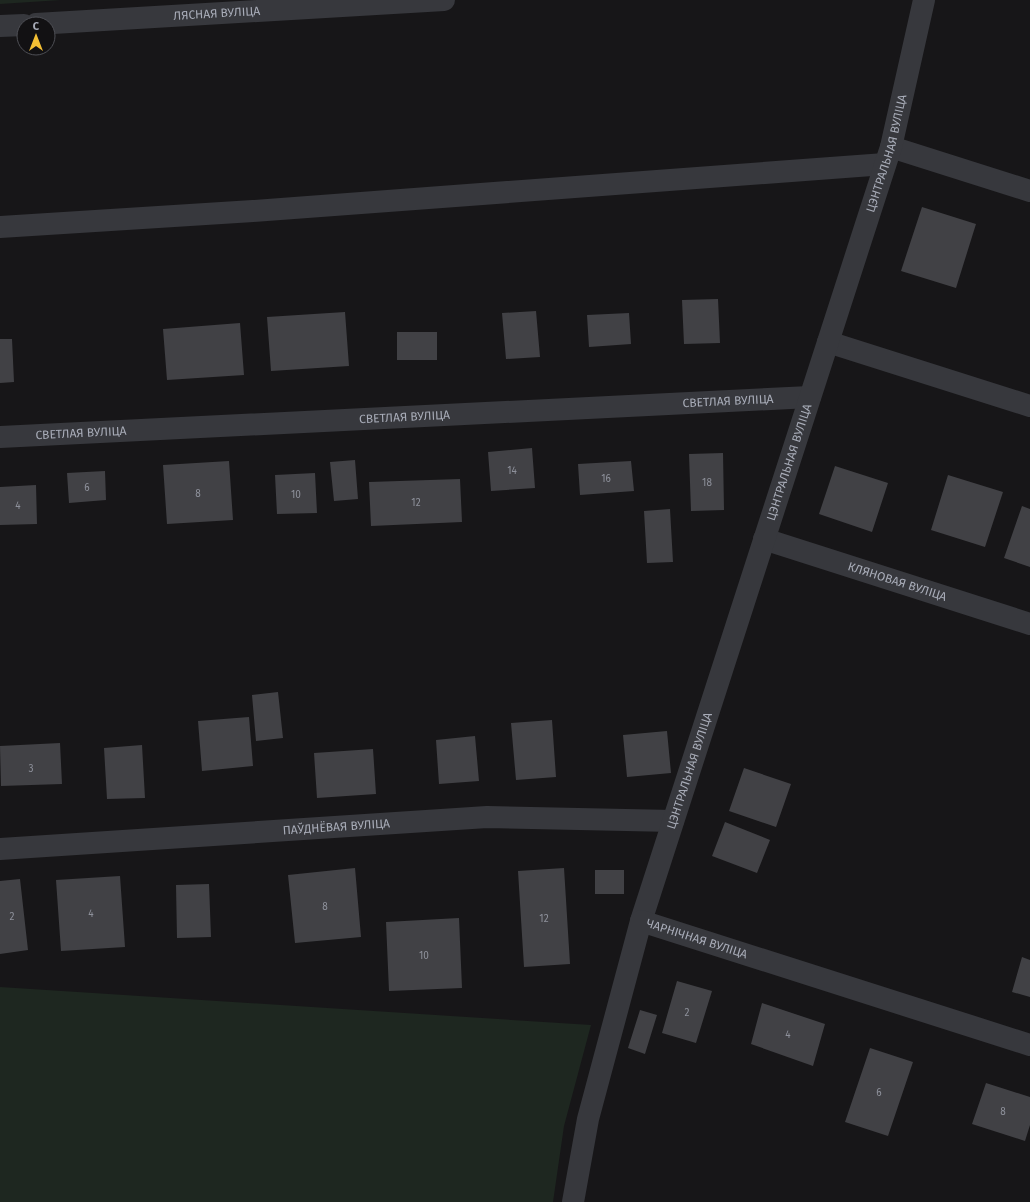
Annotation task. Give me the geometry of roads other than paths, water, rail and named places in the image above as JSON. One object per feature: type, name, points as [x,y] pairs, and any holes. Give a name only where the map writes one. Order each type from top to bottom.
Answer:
[{"type":"street","name":"ЛЯСНАЯ ВУЛІЦА","points":[[56,23],[444,0]]},
{"type":"street","name":"ЦЭНТРАЛЬНАЯ ВУЛІЦА","points":[[640,921],[888,155],[924,0]]},
{"type":"street","points":[[0,26],[16,25]]},
{"type":"street","points":[[0,227],[253,211],[888,155],[1030,191]]},
{"type":"street","points":[[828,342],[1030,406]]},
{"type":"street","name":"СВЕТЛАЯ ВУЛІЦА","points":[[0,437],[810,397]]},
{"type":"street","name":"КЛЯНОВАЯ ВУЛІЦА","points":[[764,539],[1030,624]]},
{"type":"street","name":"ПАЎДНЁВАЯ ВУЛІЦА","points":[[0,849],[487,817],[673,821]]},
{"type":"street","name":"ЧАРНІЧНАЯ ВУЛІЦА","points":[[573,1202],[588,1119],[640,921],[1030,1045]]}]
